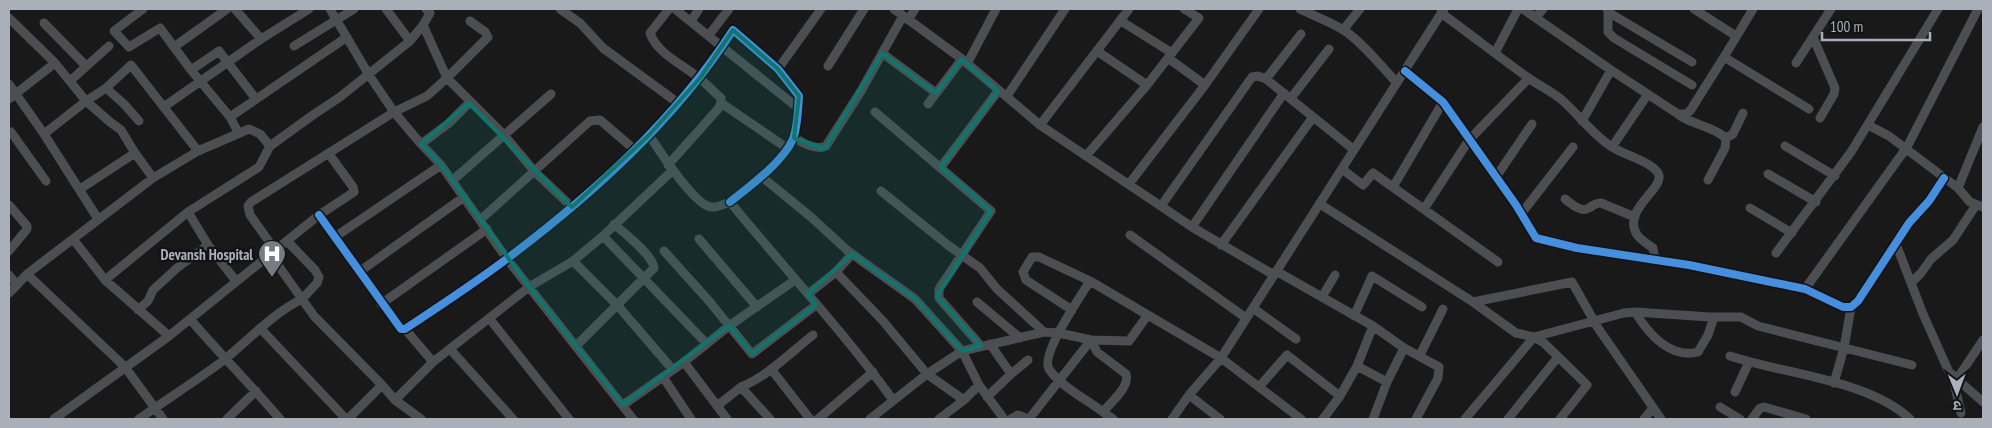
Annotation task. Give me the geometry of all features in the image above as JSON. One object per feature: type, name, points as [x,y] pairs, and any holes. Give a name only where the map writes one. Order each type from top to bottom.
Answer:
[{"type":"street","points":[[143,9],[114,31],[129,47],[160,28],[190,70],[201,80],[230,117],[238,132]]},
{"type":"street","points":[[174,47],[227,9]]},
{"type":"street","points":[[235,9],[261,39]]},
{"type":"street","points":[[165,106],[261,39],[309,9]]},
{"type":"street","points":[[330,9],[369,76],[394,112],[453,180],[507,259],[632,419]]},
{"type":"street","points":[[294,46],[354,9]]},
{"type":"street","points":[[386,9],[410,41]]},
{"type":"street","points":[[105,280],[188,212],[259,167],[270,146],[369,76],[410,41],[430,13],[426,9]]},
{"type":"street","points":[[560,9],[580,24],[603,48],[678,103]]},
{"type":"street","points":[[394,400],[433,362],[529,287],[573,261],[603,236],[671,167],[718,109],[721,98],[700,78],[658,47],[652,40],[650,33],[669,9]]},
{"type":"street","points":[[676,9],[798,108]]},
{"type":"street","points":[[691,21],[700,9]]},
{"type":"street","points":[[709,35],[729,9]]},
{"type":"street","points":[[778,69],[821,9]]},
{"type":"street","points":[[828,66],[864,9]]},
{"type":"street","points":[[894,9],[965,62],[1040,125],[1192,227],[1221,245],[1322,297],[1373,326],[1404,348],[1439,367],[1439,373],[1416,419]]},
{"type":"street","points":[[794,138],[815,147],[821,148],[826,146],[861,91],[882,53],[906,18],[915,9]]},
{"type":"street","points":[[928,104],[965,62],[996,9]]},
{"type":"street","points":[[1007,96],[1065,9]]},
{"type":"street","points":[[1040,125],[1129,9]]},
{"type":"street","points":[[1086,156],[1147,85],[1199,18],[1184,9]]},
{"type":"street","points":[[1129,184],[1205,85],[1259,9]]},
{"type":"street","points":[[1300,9],[1343,30],[1365,48],[1397,83]]},
{"type":"street","points":[[1343,30],[1360,9]]},
{"type":"street","points":[[1495,53],[1518,9]]},
{"type":"street","points":[[1523,9],[1678,114],[1726,138]]},
{"type":"street","points":[[1536,17],[1543,9]]},
{"type":"street","points":[[1694,9],[1736,36]]},
{"type":"street","points":[[1678,114],[1685,114],[1690,111],[1752,9]]},
{"type":"street","points":[[1796,63],[1831,9]]},
{"type":"street","points":[[1776,253],[1835,176],[1938,9]]},
{"type":"street","points":[[1805,289],[1905,150],[1978,9],[1983,12]]},
{"type":"street","points":[[1608,10],[1692,62]]},
{"type":"street","points":[[1608,10],[1608,32],[1614,38],[1692,85]]},
{"type":"street","points":[[1172,419],[1189,395],[1221,358],[1443,11],[1495,53],[1562,100],[1582,121],[1612,147],[1637,159],[1659,174],[1658,184],[1645,198],[1633,221],[1637,235],[1653,248],[1655,260]]},
{"type":"street","points":[[9,18],[55,64],[86,101],[121,130],[153,178]]},
{"type":"street","points":[[426,419],[421,419],[394,400],[382,385],[314,316],[272,252],[250,215],[248,206],[251,202],[394,112],[427,96],[488,37],[485,32],[470,21]]},
{"type":"street","points":[[1121,21],[1170,55],[1205,85]]},
{"type":"street","points":[[44,23],[86,66]]},
{"type":"street","points":[[423,25],[447,78],[504,135],[534,172],[572,207]]},
{"type":"street","points":[[405,329],[507,259],[572,207],[635,150],[700,78],[733,30],[778,69],[800,96],[794,138],[787,148],[762,177],[730,202],[717,207],[702,204],[671,167],[649,135]]},
{"type":"street","points":[[1266,78],[1301,34]]},
{"type":"street","points":[[230,117],[347,37]]},
{"type":"street","points":[[1813,37],[1835,88],[1834,94],[1820,118]]},
{"type":"street","points":[[70,81],[109,46]]},
{"type":"street","points":[[1192,227],[1288,95],[1329,49]]},
{"type":"street","points":[[1097,51],[1147,85]]},
{"type":"street","points":[[190,70],[219,52],[256,99]]},
{"type":"street","points":[[882,53],[936,93]]},
{"type":"street","points":[[1724,57],[1808,109]]},
{"type":"street","points":[[12,96],[55,64]]},
{"type":"street","points":[[44,134],[106,88],[131,65],[165,106],[198,151]]},
{"type":"street","points":[[1582,121],[1611,70]]},
{"type":"street","points":[[1405,71],[1443,102],[1454,116],[1536,238],[1577,248],[1655,260],[1805,289],[1843,307],[1851,307]]},
{"type":"street","points":[[1161,206],[1252,77],[1266,78],[1353,149]]},
{"type":"street","points":[[1424,209],[1469,140],[1529,78]]},
{"type":"street","points":[[9,84],[12,96],[44,134],[98,219]]},
{"type":"street","points":[[106,88],[124,104],[138,121]]},
{"type":"street","points":[[941,166],[998,91]]},
{"type":"street","points":[[453,180],[551,94]]},
{"type":"street","points":[[1612,147],[1648,94]]},
{"type":"street","points":[[421,144],[449,123],[469,102]]},
{"type":"street","points":[[721,102],[787,148]]},
{"type":"street","points":[[1393,187],[1443,102]]},
{"type":"street","points":[[875,112],[941,166],[991,211],[939,289],[938,294],[939,298],[986,345],[1011,374]]},
{"type":"street","points":[[1726,138],[1733,134],[1743,113]]},
{"type":"street","points":[[1221,245],[1313,117]]},
{"type":"street","points":[[480,220],[590,121],[600,120],[635,150]]},
{"type":"street","points":[[1496,177],[1532,124]]},
{"type":"street","points":[[1868,125],[1889,136],[1905,150],[1958,188],[1967,200],[1979,206],[1953,240],[1930,259],[1912,283]]},
{"type":"street","points":[[1958,188],[1983,127]]},
{"type":"street","points":[[9,293],[27,274],[98,219],[153,178],[198,151],[238,132],[249,129],[255,131],[270,146]]},
{"type":"street","points":[[9,133],[46,181]]},
{"type":"street","points":[[1708,180],[1725,148],[1726,138]]},
{"type":"street","points":[[1785,146],[1835,176]]},
{"type":"street","points":[[1521,214],[1573,147]]},
{"type":"street","points":[[80,189],[135,153]]},
{"type":"street","points":[[54,419],[68,415],[125,367],[169,336],[319,215],[354,192],[353,187],[329,154]]},
{"type":"street","points":[[335,237],[441,165]]},
{"type":"street","points":[[1342,169],[1363,185],[1373,173],[1498,262]]},
{"type":"street","points":[[1768,174],[1816,202]]},
{"type":"street","points":[[762,177],[852,254],[915,299],[962,351],[978,385],[1004,419]]},
{"type":"street","points":[[1834,383],[1844,348],[1851,307],[1858,301],[1909,223],[1929,201],[1944,178]]},
{"type":"street","points":[[881,191],[962,256],[980,268],[997,289],[1044,332]]},
{"type":"street","points":[[359,272],[464,196]]},
{"type":"street","points":[[1565,200],[1581,210],[1586,210],[1595,203],[1601,202],[1635,217]]},
{"type":"street","points":[[730,202],[852,345],[893,400]]},
{"type":"street","points":[[9,204],[27,226],[27,229],[9,251]]},
{"type":"street","points":[[1320,204],[1473,302],[1516,333],[1534,337],[1544,343],[1587,385],[1560,419]]},
{"type":"street","points":[[1750,208],[1792,233]]},
{"type":"street","points":[[188,212],[208,245],[236,281]]},
{"type":"street","points":[[319,215],[400,329],[405,329],[433,362]]},
{"type":"street","points":[[576,346],[652,272],[654,264],[614,224]]},
{"type":"street","points":[[381,304],[487,229]]},
{"type":"street","points":[[1130,235],[1246,318]]},
{"type":"street","points":[[603,236],[706,343]]},
{"type":"street","points":[[73,239],[105,280],[169,336]]},
{"type":"street","points":[[698,239],[757,307]]},
{"type":"street","points":[[139,419],[224,359],[288,306],[302,299],[317,283],[319,277],[315,270],[287,241]]},
{"type":"street","points":[[1896,244],[1946,366],[1954,377],[1983,402]]},
{"type":"street","points":[[138,310],[148,302],[153,290],[177,268],[208,245]]},
{"type":"street","points":[[664,251],[710,301],[752,354],[816,305]]},
{"type":"street","points":[[808,294],[836,272],[852,254]]},
{"type":"street","points":[[1072,310],[1026,280],[1023,272],[1032,257],[1039,256],[1090,281],[1146,316],[1221,358],[1301,419]]},
{"type":"street","points":[[573,261],[618,306],[673,370]]},
{"type":"street","points":[[836,272],[883,321],[927,374],[964,400]]},
{"type":"street","points":[[27,274],[125,367],[163,419]]},
{"type":"street","points":[[9,275],[17,285]]},
{"type":"street","points":[[1322,297],[1335,275]]},
{"type":"street","points":[[1354,316],[1372,276],[1422,307]]},
{"type":"street","points":[[623,406],[684,362],[729,326],[795,280]]},
{"type":"street","points":[[1090,281],[1059,333],[1048,357],[1047,364],[1049,370],[1059,380],[1113,419]]},
{"type":"street","points":[[1473,302],[1572,282],[1595,321],[1661,419]]},
{"type":"street","points":[[977,302],[1020,338]]},
{"type":"street","points":[[1253,308],[1296,339]]},
{"type":"street","points":[[1420,355],[1443,309]]},
{"type":"street","points":[[1635,312],[1656,340],[1683,353],[1698,352],[1703,346],[1714,317]]},
{"type":"street","points":[[1465,419],[1534,337],[1635,312],[1741,317],[1758,326],[1912,365]]},
{"type":"street","points":[[871,419],[927,374],[962,351],[1044,332],[1059,333],[1091,340],[1129,341],[1146,316]]},
{"type":"street","points":[[190,318],[224,359],[256,391],[280,419]]},
{"type":"street","points":[[490,318],[569,419]]},
{"type":"street","points":[[1323,419],[1340,396],[1357,366],[1373,326]]},
{"type":"street","points":[[260,328],[347,419],[382,385]]},
{"type":"street","points":[[717,406],[741,387],[771,369],[813,335]]},
{"type":"street","points":[[1010,419],[1018,415],[1029,419],[1091,340]]},
{"type":"street","points":[[1091,340],[1097,352],[1126,374],[1127,377],[1124,386],[1103,412]]},
{"type":"street","points":[[1960,413],[1954,377],[1983,340]]},
{"type":"street","points":[[1372,419],[1387,382],[1404,348]]},
{"type":"street","points":[[450,349],[513,419]]},
{"type":"street","points":[[1259,387],[1287,355],[1340,396]]},
{"type":"street","points":[[1730,356],[1834,383],[1881,399],[1891,404],[1910,419]]},
{"type":"street","points":[[1508,419],[1558,357]]},
{"type":"street","points":[[987,397],[1028,360]]},
{"type":"street","points":[[684,362],[727,419]]},
{"type":"street","points":[[1735,392],[1750,362]]},
{"type":"street","points":[[1357,366],[1387,382]]},
{"type":"street","points":[[771,369],[810,419]]},
{"type":"street","points":[[818,419],[873,372]]},
{"type":"street","points":[[663,377],[690,419]]},
{"type":"street","points":[[939,419],[964,400],[978,385]]},
{"type":"street","points":[[741,387],[770,419]]},
{"type":"street","points":[[227,419],[256,391]]},
{"type":"street","points":[[1189,395],[1220,419]]},
{"type":"street","points":[[1720,407],[1735,418]]},
{"type":"street","points":[[1752,419],[1760,408],[1764,407],[1806,419]]},
{"type":"street","points":[[1644,419],[1654,408]]},
{"type":"highlighted area","points":[[733,30],[778,69],[799,96],[794,138],[824,149],[882,53],[936,93],[962,59],[998,91],[941,167],[991,211],[937,296],[981,346],[962,351],[915,299],[852,254],[808,294],[816,305],[752,354],[729,326],[623,405],[529,287],[441,165],[421,144],[469,103],[572,207],[649,135],[700,78]]},
{"type":"cycle path","points":[[319,215],[401,329],[405,329],[508,258],[602,181],[659,125],[710,63],[733,30],[778,69],[799,96],[796,129],[788,148],[774,165],[730,202]]},
{"type":"cycle path","points":[[1405,71],[1443,102],[1516,205],[1536,238],[1577,248],[1689,265],[1805,289],[1843,307],[1851,307],[1858,301],[1909,223],[1929,201],[1944,178]]},
{"type":"place","name":"Devansh Hospital","points":[[272,278]]}]
